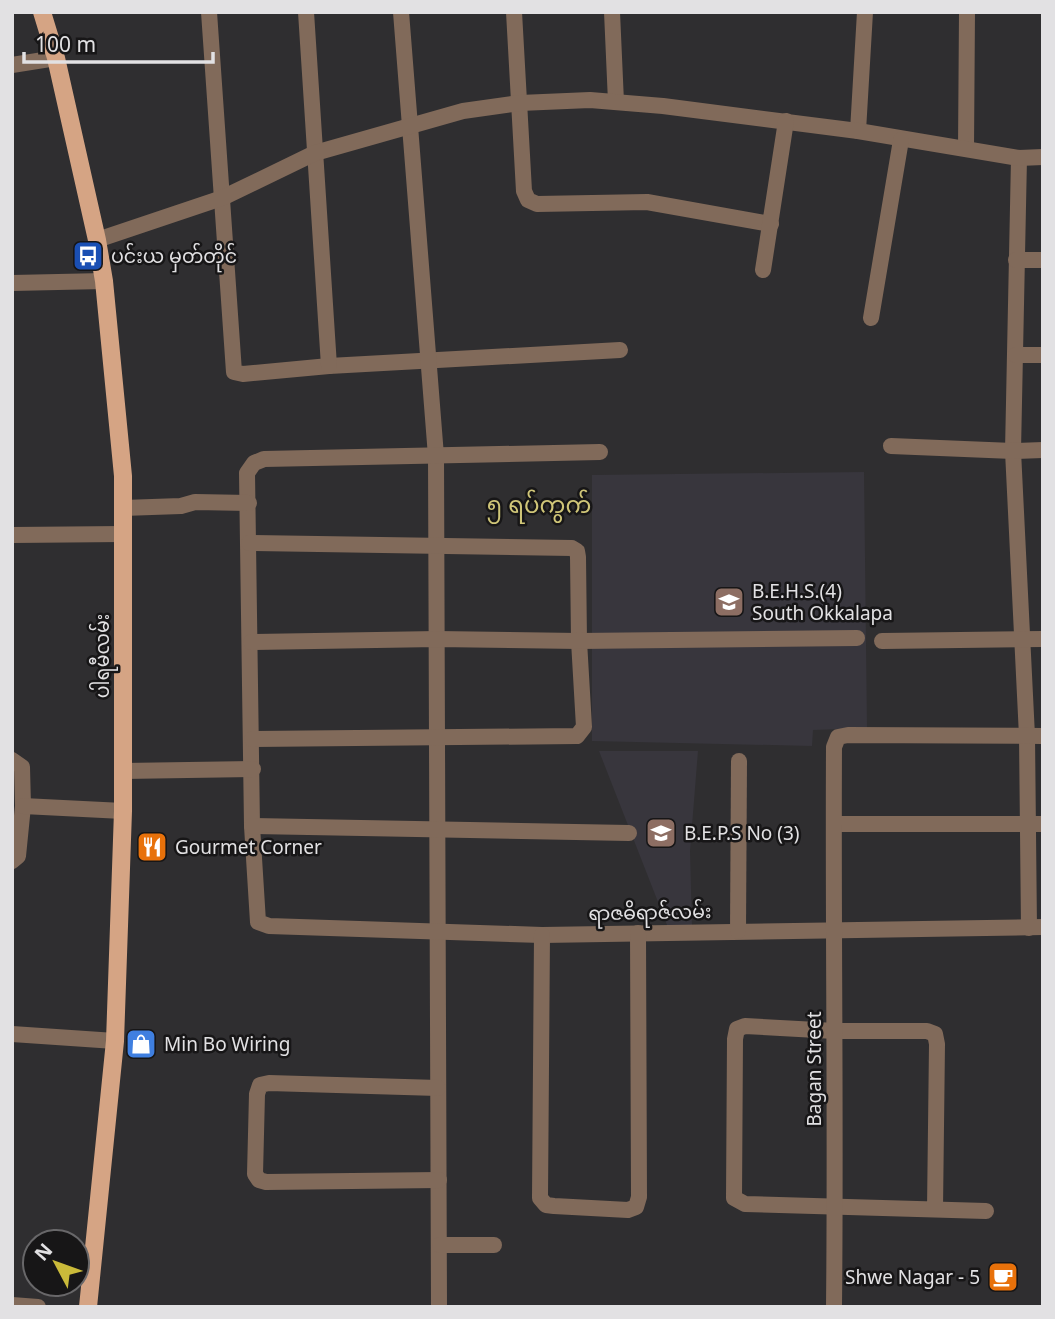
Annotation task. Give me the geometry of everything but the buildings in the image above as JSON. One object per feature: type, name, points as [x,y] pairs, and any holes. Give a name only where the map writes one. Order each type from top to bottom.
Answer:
[{"type":"main road","name":"ပါရမီလမ်း","points":[[42,12],[56,58],[97,240],[104,281],[123,476],[123,811],[115,1041],[88,1307]]},
{"type":"street","points":[[209,12],[234,372],[243,374],[328,366],[620,350]]},
{"type":"street","points":[[306,12],[328,366]]},
{"type":"street","points":[[401,12],[436,456],[439,1307]]},
{"type":"street","points":[[514,12],[524,191],[528,200],[537,204],[647,202],[771,224]]},
{"type":"street","points":[[612,12],[615,102]]},
{"type":"street","points":[[858,131],[865,12]]},
{"type":"street","points":[[966,148],[967,12]]},
{"type":"street","points":[[12,65],[56,58]]},
{"type":"street","points":[[97,240],[222,198],[315,153],[463,111],[520,103],[590,100],[615,102],[786,121],[1019,158],[1043,157]]},
{"type":"street","points":[[764,270],[786,121]]},
{"type":"street","points":[[872,318],[901,140]]},
{"type":"street","points":[[1019,158],[1013,451],[1021,639],[1035,736],[1036,928]]},
{"type":"street","points":[[1016,260],[1043,260]]},
{"type":"street","points":[[12,283],[104,281]]},
{"type":"street","points":[[1016,355],[1043,355]]},
{"type":"street","points":[[891,446],[1043,450]]},
{"type":"street","points":[[600,452],[264,459],[254,463],[247,473],[252,826],[629,833]]},
{"type":"street","points":[[123,508],[181,506],[195,502],[249,503]]},
{"type":"street","points":[[12,535],[123,534]]},
{"type":"street","points":[[248,543],[572,548],[577,551],[578,557],[584,727],[577,736],[252,739]]},
{"type":"street","points":[[251,642],[437,639],[579,642],[857,638]]},
{"type":"street","points":[[882,641],[1043,639]]},
{"type":"street","name":"Bagan Street","points":[[834,1307],[834,747],[838,737],[848,735],[1035,736]]},
{"type":"street","points":[[12,760],[22,767],[23,806],[18,856],[12,861]]},
{"type":"street","points":[[738,931],[739,761]]},
{"type":"street","points":[[123,771],[253,769]]},
{"type":"street","points":[[23,806],[123,811]]},
{"type":"street","points":[[834,824],[1035,824]]},
{"type":"street","name":"ရာဇဓိရာဇ်လမ်း","points":[[252,826],[258,922],[269,926],[542,935],[1036,928]]},
{"type":"street","points":[[542,935],[540,1198],[546,1205],[628,1210],[636,1207],[639,1197],[638,933]]},
{"type":"street","points":[[935,1209],[935,1034],[927,1031],[835,1031],[746,1026],[737,1029],[734,1198],[745,1204],[986,1212]]},
{"type":"street","points":[[12,1034],[115,1041]]},
{"type":"street","points":[[438,1087],[269,1083],[260,1085],[257,1094],[255,1174],[259,1180],[266,1182],[439,1180]]},
{"type":"street","points":[[440,1245],[494,1245]]},
{"type":"street","points":[[12,1305],[38,1307]]},
{"type":"shaded area","name":"B.E.H.S.(4) South Okkalapa","points":[[864,472],[867,728],[813,730],[812,746],[592,741],[592,475]]},
{"type":"shaded area","name":"B.E.P.S No (3)","points":[[599,751],[698,751],[690,851],[692,927],[667,925]]},
{"type":"place","name":"ပင်းယ မှတ်တိုင်","points":[[88,256]]},
{"type":"place","name":"B.E.H.S.(4) South Okkalapa","points":[[729,602]]},
{"type":"place","name":"B.E.P.S No (3)","points":[[661,833]]},
{"type":"place","name":"Gourmet Corner","points":[[152,847]]},
{"type":"place","name":"Min Bo Wiring","points":[[141,1044]]},
{"type":"place","name":"Shwe Nagar - 5","points":[[1003,1277]]},
{"type":"district","name":"၅ ရပ်ကွက်","points":[[539,505]]}]
